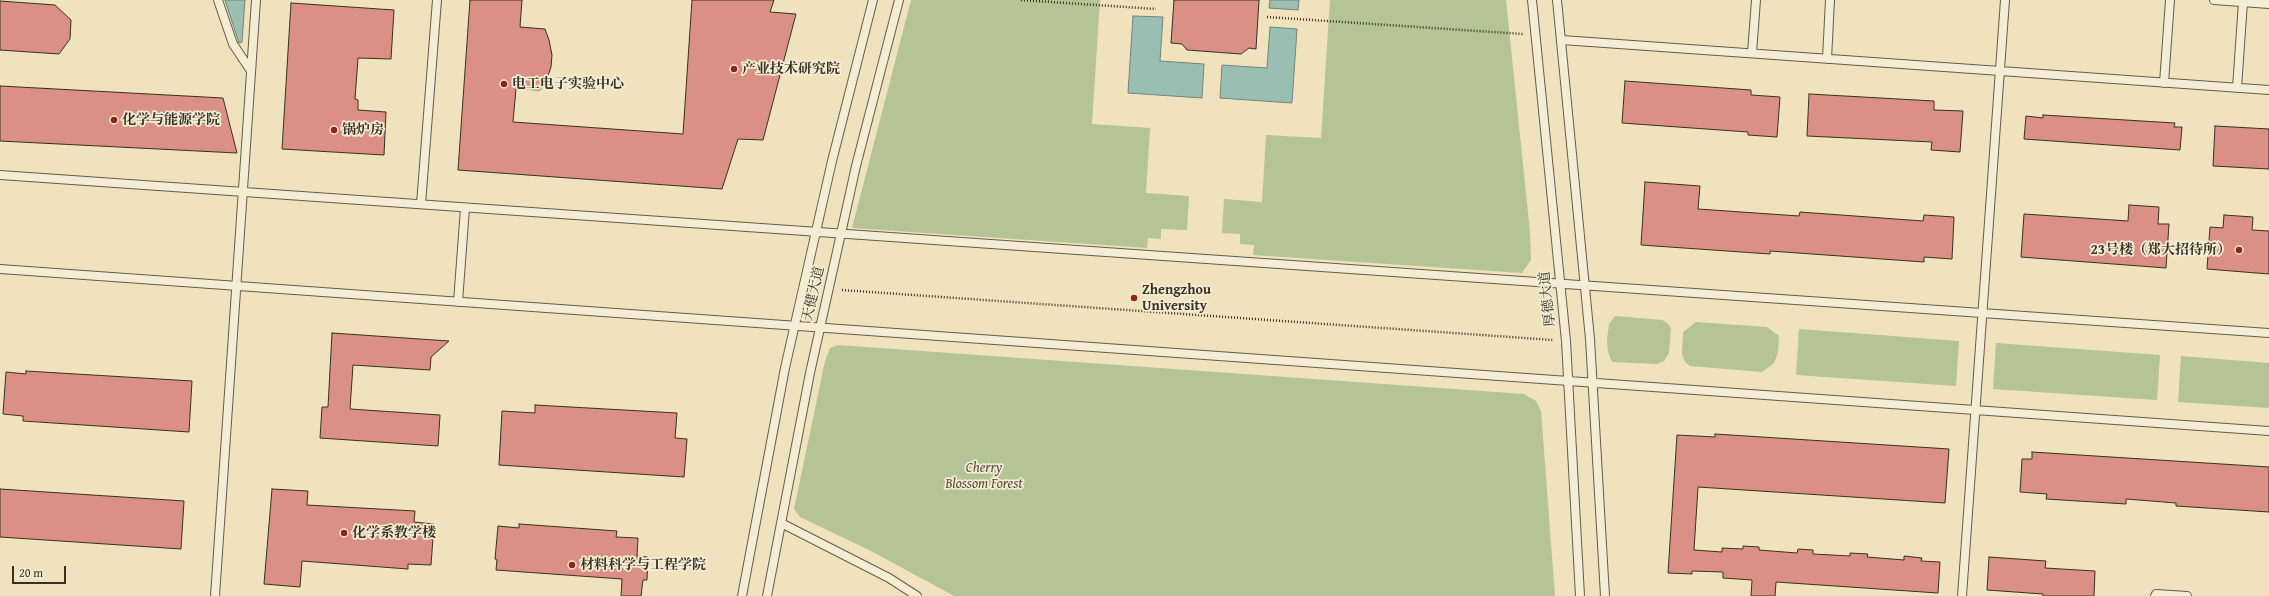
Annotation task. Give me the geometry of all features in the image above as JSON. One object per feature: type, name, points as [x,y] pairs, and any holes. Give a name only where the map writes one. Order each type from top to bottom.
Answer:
[{"type":"lane","points":[[218,0],[233,44],[251,71]]},
{"type":"lane","points":[[215,596],[256,0]]},
{"type":"lane","points":[[421,204],[437,0]]},
{"type":"lane","name":"天健大道","points":[[742,596],[795,326],[816,232],[873,0]]},
{"type":"lane","name":"天健大道","points":[[767,596],[820,328],[841,234],[899,0]]},
{"type":"lane","name":"厚德大道","points":[[1532,0],[1537,35],[1566,341],[1580,596]]},
{"type":"lane","points":[[1557,0],[1562,40],[1592,383],[1605,596]]},
{"type":"lane","points":[[1752,54],[1756,0]]},
{"type":"lane","points":[[1826,59],[1830,0]]},
{"type":"lane","points":[[1962,596],[2005,0]]},
{"type":"lane","points":[[2164,83],[2170,0]]},
{"type":"lane","points":[[2214,0],[2269,4]]},
{"type":"lane","points":[[2237,88],[2243,2]]},
{"type":"lane","points":[[1562,40],[2269,90]]},
{"type":"lane","points":[[0,175],[2269,333]]},
{"type":"lane","points":[[458,302],[465,208]]},
{"type":"lane","points":[[0,269],[2269,431]]},
{"type":"lane","points":[[781,523],[882,575],[917,596]]},
{"type":"lane","points":[[2155,596],[2156,594],[2187,596]]},
{"type":"path","points":[[1021,0],[1156,9]]},
{"type":"path","points":[[1267,17],[1537,35]]},
{"type":"path","points":[[829,289],[1566,341]]},
{"type":"green space","points":[[911,0],[1100,0],[1092,124],[1150,128],[1146,193],[1189,196],[1187,230],[1161,229],[1161,239],[1148,238],[1147,248],[852,228]]},
{"type":"green space","points":[[1330,0],[1506,0],[1530,232],[1531,260],[1522,273],[1253,255],[1254,245],[1240,244],[1240,234],[1222,233],[1224,199],[1262,202],[1266,135],[1321,138]]},
{"type":"green space","points":[[1615,316],[1663,320],[1668,324],[1671,328],[1669,353],[1664,361],[1657,364],[1612,362],[1608,352],[1607,340],[1609,324]]},
{"type":"green space","points":[[1696,322],[1767,327],[1779,336],[1778,353],[1774,363],[1762,372],[1690,366],[1685,362],[1682,354],[1683,332]]},
{"type":"green space","points":[[1799,329],[1959,341],[1956,386],[1796,375]]},
{"type":"green space","points":[[1996,343],[2160,355],[2157,400],[1993,389]]},
{"type":"green space","name":"Cherry Blossom Forest","points":[[838,345],[1524,394],[1536,401],[1541,411],[1555,596],[954,596],[871,551],[800,517],[794,509],[825,361],[830,348]]},
{"type":"green space","points":[[2181,356],[2269,363],[2269,408],[2178,402]]},
{"type":"water","points":[[225,0],[245,0],[242,42],[239,43]]},
{"type":"water","points":[[1270,0],[1299,0],[1298,10],[1269,8]]},
{"type":"water","points":[[1133,16],[1163,17],[1160,61],[1204,64],[1202,98],[1128,93]]},
{"type":"water","points":[[1270,27],[1297,29],[1292,103],[1220,98],[1222,65],[1267,68]]},
{"type":"building","points":[[470,0],[522,0],[520,27],[545,29],[549,40],[552,55],[551,67],[547,79],[540,90],[516,89],[513,122],[683,134],[692,0],[774,0],[770,12],[796,14],[763,140],[738,139],[722,189],[458,170]]},
{"type":"building","points":[[1174,0],[1259,0],[1256,49],[1249,48],[1241,54],[1187,50],[1182,44],[1171,43]]},
{"type":"building","points":[[0,1],[55,5],[71,20],[70,39],[59,54],[0,50]]},
{"type":"building","points":[[291,3],[394,10],[391,59],[358,58],[355,99],[358,100],[358,110],[386,112],[384,155],[282,149]]},
{"type":"building","points":[[1625,81],[1751,90],[1751,95],[1780,97],[1777,137],[1748,135],[1748,132],[1622,123]]},
{"type":"building","name":"化学与能源学院","points":[[0,86],[223,98],[237,153],[0,141]]},
{"type":"building","points":[[1809,94],[1934,101],[1934,110],[1963,111],[1960,152],[1931,150],[1932,142],[1807,136]]},
{"type":"building","points":[[2043,115],[2175,123],[2174,127],[2182,127],[2180,150],[2024,139],[2026,116],[2043,118]]},
{"type":"building","points":[[2215,126],[2269,129],[2269,169],[2213,166]]},
{"type":"building","points":[[1645,182],[1700,186],[1698,209],[1799,216],[1800,212],[1923,221],[1924,215],[1954,217],[1952,259],[1924,257],[1924,262],[1770,251],[1770,254],[1641,245]]},
{"type":"building","points":[[2129,205],[2159,207],[2158,224],[2169,224],[2166,268],[2021,257],[2024,214],[2128,221]]},
{"type":"building","name":"23号楼（郑大招待所）","points":[[2224,215],[2253,217],[2252,230],[2269,231],[2269,274],[2207,269],[2210,227],[2223,228]]},
{"type":"building","points":[[332,333],[449,341],[431,357],[430,370],[353,365],[350,409],[440,415],[438,446],[320,438],[322,407],[328,407]]},
{"type":"building","points":[[26,371],[192,381],[189,432],[23,421],[23,416],[3,414],[6,372],[26,374]]},
{"type":"building","points":[[535,405],[677,413],[675,438],[687,439],[684,477],[499,465],[502,411],[535,413]]},
{"type":"building","points":[[1715,434],[1949,449],[1945,503],[1698,487],[1694,550],[1722,552],[1722,548],[1743,549],[1743,546],[1759,547],[1759,550],[1797,553],[1798,549],[1813,550],[1813,554],[1850,556],[1850,553],[1868,554],[1867,557],[1904,560],[1904,556],[1922,558],[1921,561],[1940,562],[1938,593],[1776,582],[1775,596],[1751,596],[1752,580],[1723,578],[1723,572],[1692,571],[1692,574],[1668,573],[1677,435],[1715,437]]},
{"type":"building","points":[[2032,452],[2269,467],[2269,512],[2176,506],[2176,503],[2126,499],[2126,504],[2046,499],[2047,494],[2020,492],[2022,459],[2032,459]]},
{"type":"building","points":[[0,489],[184,501],[181,549],[0,537]]},
{"type":"building","name":"化学系教学楼","points":[[272,489],[308,491],[307,505],[415,511],[414,522],[434,524],[431,565],[408,564],[408,569],[302,561],[300,587],[264,584]]},
{"type":"building","name":"材料科学与工程学院","points":[[519,524],[617,531],[616,537],[638,538],[637,556],[648,557],[647,580],[643,580],[641,596],[621,596],[622,579],[496,570],[497,560],[495,559],[498,526],[519,528]]},
{"type":"building","points":[[1989,557],[2046,561],[2045,568],[2095,571],[2094,596],[2043,596],[2043,594],[1987,590]]},
{"type":"place","name":"产业技术研究院","points":[[734,69]]},
{"type":"place","name":"电工电子实验中心","points":[[504,84]]},
{"type":"place","name":"化学与能源学院","points":[[114,120]]},
{"type":"place","name":"锅炉房","points":[[334,130]]},
{"type":"place","name":"23号楼（郑大招待所）","points":[[2239,250]]},
{"type":"place","name":"Zhengzhou University","points":[[1134,298]]},
{"type":"place","name":"化学系教学楼","points":[[344,533]]},
{"type":"place","name":"材料科学与工程学院","points":[[572,565]]}]
